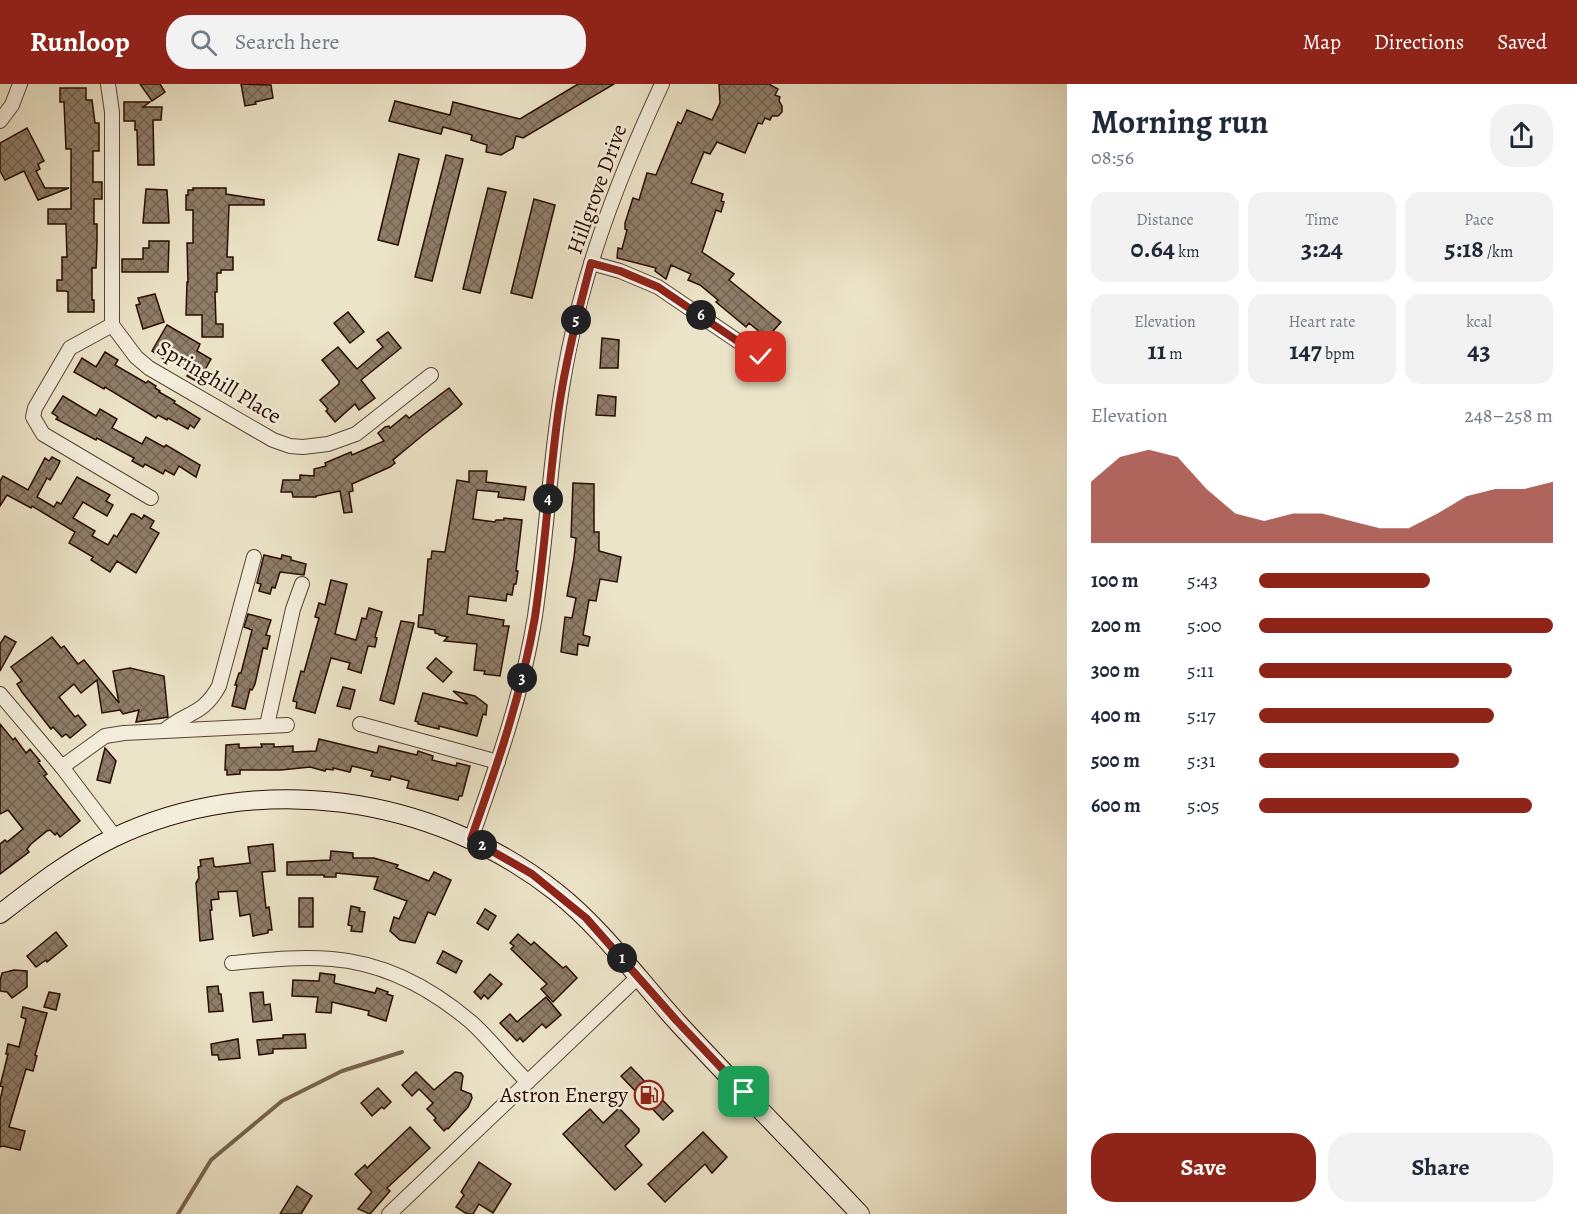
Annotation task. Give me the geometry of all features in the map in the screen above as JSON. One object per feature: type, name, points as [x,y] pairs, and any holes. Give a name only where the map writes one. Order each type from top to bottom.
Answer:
[{"type":"street","points":[[0,121],[12,105],[20,84]]},
{"type":"street","points":[[108,84],[112,112],[112,325],[70,348],[35,408],[33,417],[43,434],[151,498]]},
{"type":"street","name":"Hillgrove Drive","points":[[471,839],[498,762],[519,691],[535,617],[558,413],[569,348],[591,263],[614,193],[662,84]]},
{"type":"street","points":[[591,263],[620,271],[658,287],[761,357]]},
{"type":"street","name":"Springhill Place","points":[[112,325],[136,357],[149,368],[233,418],[273,440],[290,446],[328,444],[356,434],[431,375]]},
{"type":"street","points":[[164,731],[173,723],[204,707],[213,698],[219,686],[254,557]]},
{"type":"street","points":[[267,725],[292,609],[302,584]]},
{"type":"street","points":[[0,694],[62,767],[115,837]]},
{"type":"street","points":[[360,724],[498,762]]},
{"type":"street","points":[[62,767],[105,736],[124,733],[287,725]]},
{"type":"street","points":[[0,914],[70,862],[115,837],[145,825],[213,806],[272,799],[352,803],[387,810],[471,839],[532,874],[586,918],[698,1044],[860,1214]]},
{"type":"street","points":[[232,963],[289,957],[334,959],[386,970],[438,996],[473,1024],[528,1082]]},
{"type":"street","points":[[389,1214],[639,976]]},
{"type":"building","points":[[140,84],[160,84],[165,92],[152,101]]},
{"type":"building","points":[[241,84],[271,85],[273,98],[245,106]]},
{"type":"building","points":[[578,84],[614,84],[523,138],[516,136],[513,148],[501,155],[486,152],[487,145],[471,140],[472,135],[443,127],[441,134],[389,121],[395,101],[450,115],[453,102],[520,119]]},
{"type":"building","points":[[719,84],[769,84],[778,89],[775,95],[780,97],[779,101],[782,106],[782,112],[778,116],[772,116],[770,120],[765,118],[762,124],[758,123],[745,153],[717,142],[710,154],[704,152],[691,183],[723,194],[721,201],[724,202],[721,212],[716,210],[702,252],[734,274],[729,280],[781,322],[767,338],[749,323],[746,327],[700,285],[688,280],[691,274],[671,265],[666,279],[655,271],[656,268],[617,258],[618,248],[622,249],[627,230],[625,223],[633,198],[639,200],[647,173],[656,175],[678,122],[681,124],[687,110],[712,120],[720,103]]},
{"type":"building","points":[[60,88],[86,88],[86,100],[92,100],[95,123],[99,123],[99,151],[93,151],[93,182],[102,182],[102,199],[94,199],[97,243],[96,268],[92,268],[94,312],[68,312],[68,292],[57,291],[57,280],[62,280],[62,257],[67,257],[66,224],[48,224],[48,209],[71,209],[71,149],[66,149],[64,102],[60,102]]},
{"type":"building","points":[[124,102],[150,102],[143,107],[162,107],[161,120],[153,120],[154,165],[138,165],[135,121],[124,121]]},
{"type":"building","points":[[27,128],[44,161],[38,164],[40,169],[36,171],[45,188],[69,188],[38,200],[24,171],[5,180],[0,171],[0,143]]},
{"type":"building","points":[[399,154],[419,159],[398,245],[378,240]]},
{"type":"building","points":[[446,155],[463,159],[432,281],[415,277]]},
{"type":"building","points":[[193,188],[226,188],[226,194],[264,200],[264,205],[229,205],[227,257],[233,257],[233,270],[221,270],[221,273],[217,273],[217,292],[215,292],[216,324],[223,324],[223,337],[202,337],[202,315],[186,315],[187,243],[193,243],[193,210],[186,210],[186,195],[188,195],[188,190],[193,190]]},
{"type":"building","points":[[488,188],[506,192],[480,293],[463,289]]},
{"type":"building","points":[[146,189],[167,190],[169,223],[143,223]]},
{"type":"building","points":[[534,199],[555,205],[532,298],[511,293]]},
{"type":"building","points":[[149,241],[169,241],[168,272],[122,272],[122,259],[143,259],[143,248],[149,248]]},
{"type":"building","points":[[155,294],[164,322],[143,329],[136,305],[140,304],[138,298]]},
{"type":"building","points":[[348,312],[364,332],[350,343],[334,323]]},
{"type":"building","points":[[167,325],[200,344],[197,351],[211,359],[198,382],[187,376],[192,368],[168,355],[165,360],[152,351]]},
{"type":"building","points":[[388,332],[401,348],[361,380],[375,398],[359,410],[355,404],[335,422],[320,400],[339,384],[339,381],[322,360],[338,347],[357,369],[383,347],[377,340]]},
{"type":"building","points":[[602,338],[619,340],[618,368],[600,368]]},
{"type":"building","points":[[105,352],[118,360],[115,365],[146,383],[148,381],[156,386],[159,392],[200,419],[194,428],[190,425],[188,429],[158,415],[156,418],[105,387],[104,389],[74,372],[82,358],[96,367]]},
{"type":"building","points":[[449,388],[462,404],[393,460],[395,463],[390,467],[352,484],[353,491],[349,492],[352,512],[344,513],[340,491],[316,497],[293,497],[292,492],[281,492],[283,480],[300,480],[300,475],[314,476],[314,469],[326,466],[325,463],[351,452],[352,455],[384,441],[378,433],[385,427],[390,428],[406,415],[409,418]]},
{"type":"building","points":[[598,395],[616,397],[615,416],[596,415]]},
{"type":"building","points":[[63,396],[96,416],[100,409],[117,419],[112,428],[142,444],[146,437],[164,447],[166,445],[200,465],[196,477],[179,466],[174,475],[165,470],[163,474],[145,464],[143,467],[132,461],[134,458],[56,419],[58,417],[52,413]]},
{"type":"building","points":[[52,457],[60,461],[50,480],[47,478],[37,497],[54,507],[57,502],[61,504],[77,477],[110,495],[106,501],[113,505],[107,516],[83,502],[73,518],[95,531],[92,536],[108,545],[114,535],[117,537],[131,514],[142,519],[144,515],[154,521],[150,528],[159,533],[136,573],[117,561],[110,572],[91,560],[93,557],[69,543],[75,532],[32,506],[31,508],[7,495],[0,506],[0,481],[3,476],[28,490],[45,458],[49,461]]},
{"type":"building","points":[[469,471],[487,471],[486,482],[526,487],[524,500],[498,497],[499,492],[477,490],[473,519],[495,522],[504,520],[504,518],[522,520],[516,571],[518,571],[512,595],[507,594],[506,601],[469,596],[467,614],[504,620],[503,626],[509,626],[500,676],[474,670],[477,644],[444,641],[448,637],[435,633],[435,630],[418,627],[419,615],[423,615],[428,559],[431,559],[432,551],[445,552],[457,480],[469,482]]},
{"type":"building","points":[[573,483],[594,484],[594,532],[599,532],[599,551],[621,557],[617,582],[600,579],[596,601],[589,600],[583,635],[590,637],[588,646],[578,644],[577,655],[561,652],[565,617],[572,618],[576,598],[567,596],[576,538],[571,537]]},
{"type":"building","points":[[264,555],[281,559],[282,555],[306,564],[304,575],[280,572],[275,588],[272,587],[270,594],[259,591],[261,584],[257,583]]},
{"type":"building","points":[[331,580],[347,584],[335,634],[356,640],[362,618],[366,619],[369,608],[382,612],[375,637],[377,638],[375,647],[368,646],[361,673],[348,669],[350,663],[331,658],[315,713],[296,708],[297,702],[293,701],[301,671],[304,672],[319,618],[315,617],[319,603],[325,605]]},
{"type":"building","points":[[248,614],[271,620],[266,635],[270,636],[267,649],[263,648],[255,684],[252,690],[250,689],[245,709],[232,706],[237,685],[235,685],[241,673],[252,630],[244,627]]},
{"type":"building","points":[[401,621],[414,623],[394,704],[380,700]]},
{"type":"building","points":[[5,636],[16,642],[0,671],[0,644]]},
{"type":"building","points":[[52,637],[61,648],[64,646],[78,664],[84,660],[119,703],[113,671],[130,668],[164,676],[168,717],[136,722],[139,710],[123,714],[120,710],[102,713],[97,680],[81,693],[74,684],[59,697],[75,717],[78,715],[86,725],[70,738],[66,734],[62,737],[53,727],[51,729],[22,692],[17,684],[22,681],[11,667]]},
{"type":"building","points":[[436,658],[452,672],[443,682],[427,668]]},
{"type":"building","points":[[343,687],[355,690],[350,709],[337,706]]},
{"type":"building","points":[[453,691],[475,696],[487,705],[486,715],[483,714],[477,736],[439,726],[439,729],[418,724],[415,721],[423,693],[468,704]]},
{"type":"building","points":[[0,724],[13,740],[15,738],[26,753],[30,749],[40,761],[38,762],[47,774],[44,776],[80,821],[60,837],[57,833],[55,835],[50,830],[47,831],[31,844],[27,849],[29,852],[0,874],[0,844],[5,840],[7,842],[23,829],[8,810],[0,814]]},
{"type":"building","points":[[319,739],[377,753],[379,746],[417,755],[418,751],[433,756],[432,760],[456,766],[457,763],[470,766],[462,796],[459,796],[458,800],[407,788],[409,781],[391,776],[390,780],[371,776],[373,771],[352,766],[350,772],[333,768],[333,770],[326,769],[325,771],[310,767],[240,770],[240,774],[227,775],[227,770],[225,770],[226,745],[239,744],[239,748],[274,744],[274,747],[293,746],[293,752],[316,751]]},
{"type":"building","points":[[105,748],[116,761],[110,783],[97,780]]},
{"type":"building","points":[[273,844],[275,871],[262,872],[266,908],[269,907],[272,930],[253,936],[250,914],[240,916],[237,891],[218,892],[219,899],[211,900],[213,939],[200,941],[196,883],[199,878],[200,860],[213,858],[216,867],[250,863],[248,847]]},
{"type":"building","points":[[331,851],[353,853],[353,858],[374,858],[398,865],[396,868],[429,881],[434,872],[451,880],[435,915],[428,912],[415,943],[400,940],[390,931],[394,917],[399,919],[407,901],[374,889],[378,877],[336,873],[336,877],[287,875],[287,862],[330,860]]},
{"type":"building","points":[[299,898],[313,898],[313,927],[299,927]]},
{"type":"building","points":[[351,906],[365,912],[362,932],[351,931],[352,926],[348,925]]},
{"type":"building","points":[[485,909],[496,916],[488,930],[477,923]]},
{"type":"building","points":[[56,932],[67,946],[47,962],[46,960],[36,967],[27,956]]},
{"type":"building","points":[[518,934],[531,945],[534,942],[563,968],[566,966],[577,978],[553,1002],[541,989],[547,984],[511,949],[514,946],[510,943]]},
{"type":"building","points":[[443,951],[462,961],[456,973],[437,963]]},
{"type":"building","points":[[14,970],[27,971],[27,987],[12,998],[7,992],[0,991],[0,981],[2,973]]},
{"type":"building","points":[[320,973],[335,975],[334,983],[375,993],[377,988],[388,992],[387,994],[393,996],[386,1021],[368,1015],[369,1011],[332,1002],[331,1013],[316,1012],[318,997],[292,996],[293,980],[319,981]]},
{"type":"building","points":[[490,974],[502,984],[488,999],[484,995],[481,999],[474,992]]},
{"type":"building","points":[[218,986],[223,1011],[209,1012],[207,987]]},
{"type":"building","points":[[49,992],[60,994],[56,1010],[44,1007]]},
{"type":"building","points":[[263,992],[264,1005],[270,1004],[272,1020],[253,1022],[250,993]]},
{"type":"building","points":[[546,997],[561,1015],[546,1028],[542,1024],[523,1042],[520,1038],[517,1041],[500,1023],[510,1014],[517,1022]]},
{"type":"building","points":[[23,1007],[47,1013],[35,1055],[37,1056],[33,1071],[26,1069],[9,1127],[25,1131],[20,1150],[0,1147],[0,1100],[3,1087],[0,1086],[8,1054],[6,1054],[8,1044],[19,1047],[26,1019],[21,1017]]},
{"type":"building","points":[[305,1034],[306,1048],[273,1049],[273,1053],[259,1055],[257,1040]]},
{"type":"building","points":[[238,1039],[240,1058],[219,1060],[218,1055],[212,1055],[211,1044]]},
{"type":"building","points":[[631,1067],[673,1111],[663,1120],[621,1076]]},
{"type":"building","points":[[416,1072],[434,1090],[455,1072],[463,1076],[461,1090],[471,1094],[472,1098],[468,1107],[448,1129],[444,1131],[434,1120],[436,1118],[427,1109],[433,1103],[419,1089],[412,1096],[402,1085]]},
{"type":"building","points":[[378,1088],[391,1102],[372,1116],[361,1103]]},
{"type":"building","points":[[619,1108],[639,1129],[639,1132],[625,1146],[642,1165],[615,1190],[563,1134],[590,1109],[603,1123]]},
{"type":"building","points":[[410,1127],[430,1148],[387,1188],[390,1191],[370,1214],[358,1209],[372,1192],[355,1174],[365,1165],[367,1168]]},
{"type":"building","points":[[703,1132],[727,1157],[712,1173],[705,1164],[665,1202],[648,1184]]},
{"type":"building","points":[[479,1162],[511,1184],[493,1213],[479,1204],[473,1214],[467,1214],[456,1207],[464,1195],[461,1192]]},
{"type":"building","points":[[297,1186],[312,1196],[301,1214],[280,1214]]},
{"type":"waterway","points":[[178,1214],[211,1160],[282,1101],[342,1071],[402,1052]]},
{"type":"place","name":"Astron Energy","points":[[649,1095]]},
{"type":"route","points":[[744,1092],[676,1020],[586,918],[532,874],[471,839],[498,762],[519,691],[535,617],[558,413],[569,348],[591,263],[620,271],[658,287],[761,357]]}]
